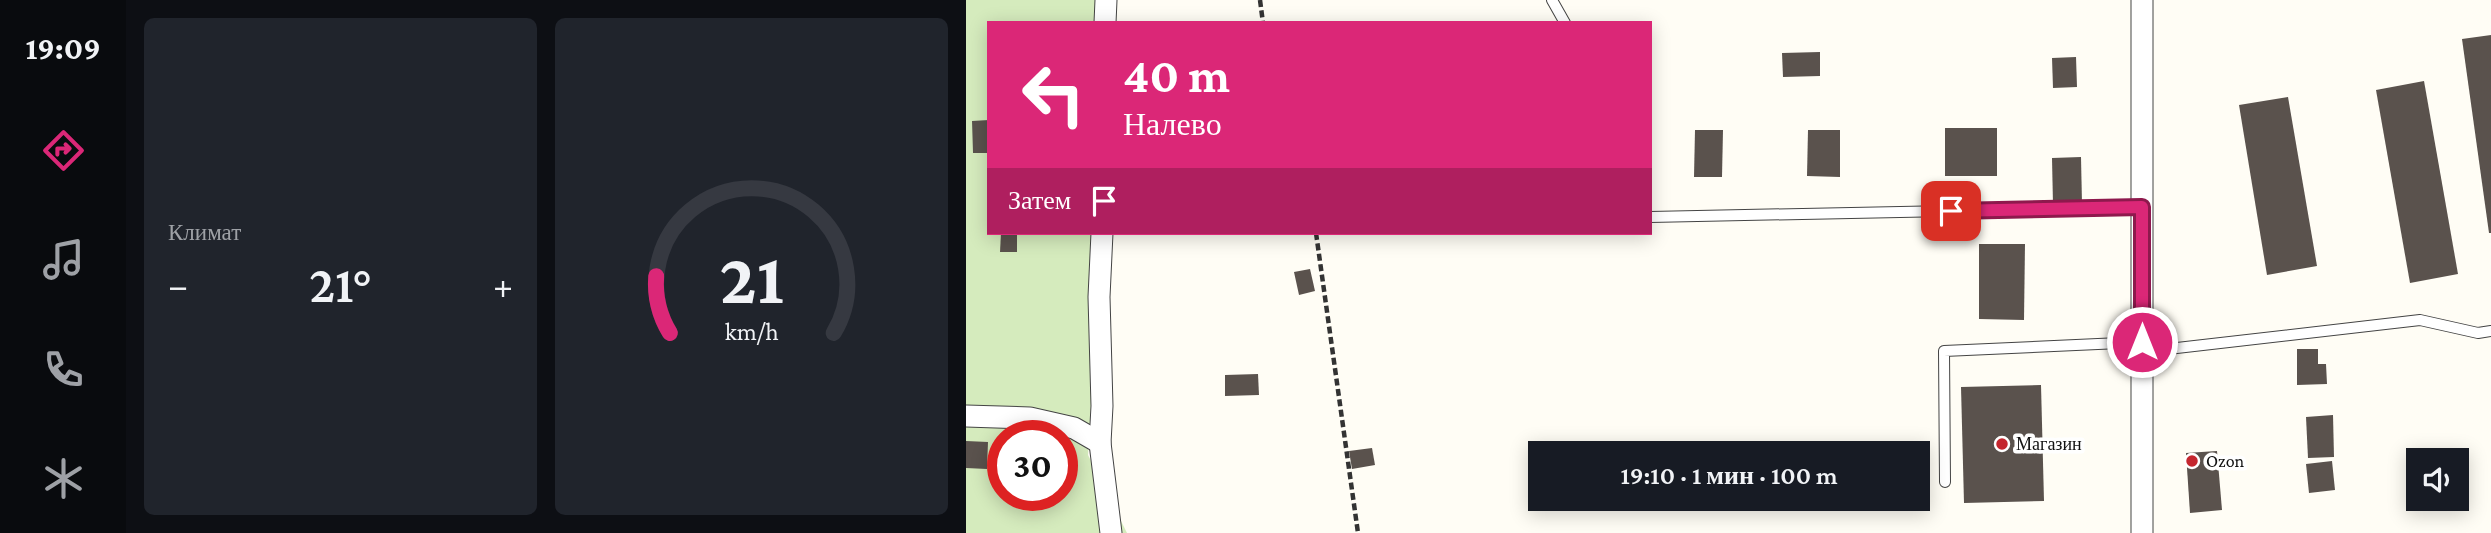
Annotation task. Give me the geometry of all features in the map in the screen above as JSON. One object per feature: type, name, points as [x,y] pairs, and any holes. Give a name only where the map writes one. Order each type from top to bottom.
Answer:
[{"type":"street","points":[[1105,21],[1106,0]]},
{"type":"street","points":[[2142,0],[2142,533]]},
{"type":"street","points":[[1102,235],[1099,297],[1102,406],[1100,443],[1111,533]]},
{"type":"street","points":[[966,416],[1030,418],[1074,428],[1100,443]]},
{"type":"lane","points":[[1552,0],[1564,21]]},
{"type":"lane","points":[[1652,217],[2142,207]]},
{"type":"lane","points":[[1945,482],[1944,351],[2142,347],[2420,320],[2477,334],[2491,331]]},
{"type":"path","points":[[1260,0],[1263,21]]},
{"type":"path","points":[[1316,235],[1358,533]]},
{"type":"green space","points":[[966,0],[1115,0],[1114,21],[987,21],[987,235],[1101,235],[1088,455],[1127,533],[966,533]]},
{"type":"building","points":[[2491,35],[2491,233],[2489,233],[2462,39]]},
{"type":"building","points":[[1820,52],[1820,76],[1783,77],[1782,53]]},
{"type":"building","points":[[2076,57],[2077,87],[2053,88],[2052,58]]},
{"type":"building","points":[[2424,81],[2458,274],[2410,283],[2376,90]]},
{"type":"building","points":[[2288,97],[2317,266],[2267,275],[2239,105]]},
{"type":"building","points":[[987,120],[987,153],[973,153],[972,121]]},
{"type":"building","points":[[1945,128],[1997,128],[1997,176],[1945,176]]},
{"type":"building","points":[[1695,130],[1723,130],[1722,177],[1694,177]]},
{"type":"building","points":[[1808,130],[1840,130],[1840,177],[1807,176]]},
{"type":"building","points":[[2081,157],[2082,204],[2053,205],[2052,158]]},
{"type":"building","points":[[1001,235],[1017,235],[1017,252],[1000,252]]},
{"type":"building","points":[[1979,244],[2025,244],[2024,320],[1979,319]]},
{"type":"building","points":[[1310,269],[1315,291],[1299,295],[1294,272]]},
{"type":"building","points":[[2297,349],[2318,349],[2318,364],[2326,364],[2327,384],[2297,385]]},
{"type":"building","points":[[1258,374],[1259,395],[1225,396],[1225,375]]},
{"type":"building","name":"Магазин","points":[[2041,385],[2044,501],[1964,503],[1961,387]]},
{"type":"building","points":[[2333,415],[2334,457],[2308,458],[2306,417]]},
{"type":"building","points":[[966,441],[987,442],[987,469],[966,468]]},
{"type":"building","points":[[1372,448],[1375,465],[1352,469],[1349,451]]},
{"type":"building","points":[[2217,451],[2222,510],[2190,513],[2186,453]]},
{"type":"building","points":[[2332,461],[2335,490],[2309,493],[2306,464]]},
{"type":"place","name":"Магазин","points":[[2002,444]]},
{"type":"place","name":"Ozon","points":[[2192,461]]},
{"type":"route","points":[[1951,211],[2142,207],[2142,342]]}]
